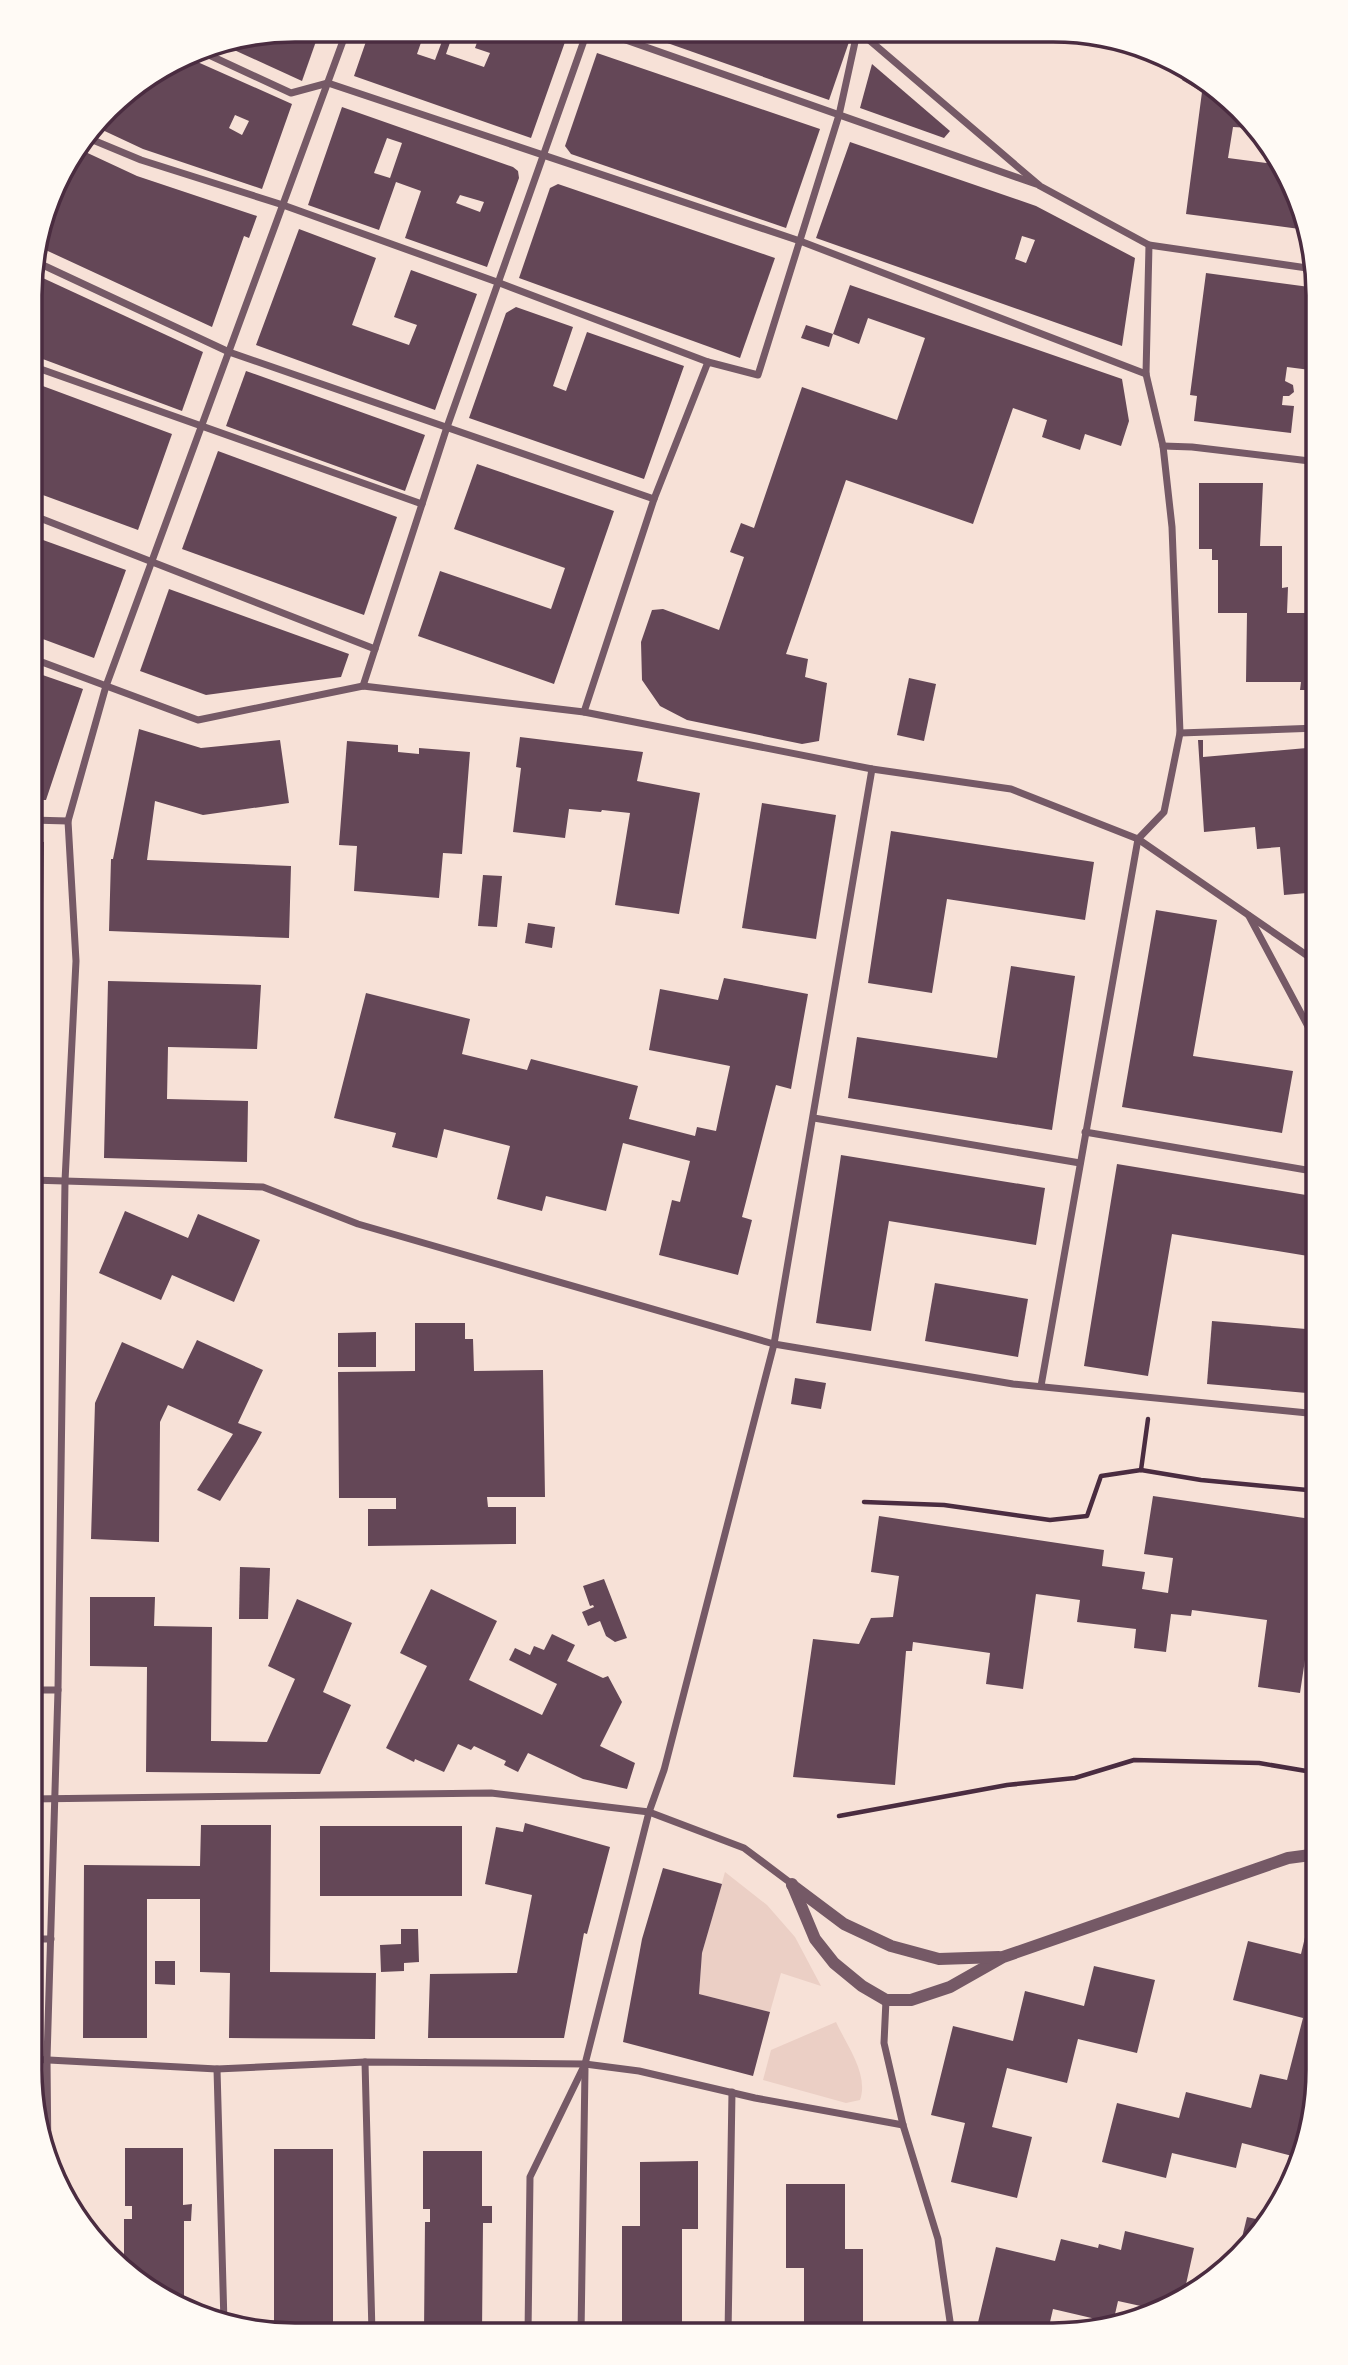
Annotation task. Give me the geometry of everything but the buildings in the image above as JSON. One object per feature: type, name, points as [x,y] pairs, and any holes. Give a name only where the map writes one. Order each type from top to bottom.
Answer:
[{"type":"street","points":[[48,2122],[53,1798],[58,1690],[65,1181],[76,961],[68,821],[106,686],[343,42]]},
{"type":"street","points":[[363,686],[447,427],[583,42]]},
{"type":"street","points":[[631,42],[1040,186],[1149,245],[1304,268]]},
{"type":"street","points":[[94,141],[141,160],[283,205],[497,282],[708,362],[758,375],[839,115],[857,42]]},
{"type":"street","points":[[870,42],[1040,186]]},
{"type":"street","points":[[211,56],[291,93],[328,83],[800,241],[1146,374]]},
{"type":"street","points":[[1041,1387],[1138,839],[1164,812],[1180,733],[1172,527],[1163,446],[1146,374],[1149,245]]},
{"type":"street","points":[[44,266],[229,352],[654,499]]},
{"type":"street","points":[[584,712],[654,499],[708,362]]},
{"type":"street","points":[[42,370],[422,505]]},
{"type":"street","points":[[1163,446],[1192,447],[1306,461]]},
{"type":"street","points":[[42,519],[374,649]]},
{"type":"street","points":[[42,663],[198,720],[363,686],[584,712],[872,769],[1011,789],[1138,839],[1306,954]]},
{"type":"street","points":[[1180,733],[1306,728]]},
{"type":"street","points":[[528,2323],[530,2177],[585,2064],[774,1344],[872,769]]},
{"type":"street","points":[[42,820],[68,821]]},
{"type":"street","points":[[1248,913],[1306,1022]]},
{"type":"street","points":[[814,1118],[1080,1163]]},
{"type":"street","points":[[1085,1132],[1306,1170]]},
{"type":"street","points":[[42,1180],[263,1187],[358,1224],[774,1344],[1041,1387],[1306,1413]]},
{"type":"street","points":[[42,1690],[58,1690]]},
{"type":"street","points":[[42,1798],[491,1793],[649,1812],[744,1848],[844,1924],[891,1946],[939,1959],[1003,1957]]},
{"type":"street","points":[[792,1884],[815,1939],[828,1955],[862,1986],[886,2000],[911,2000],[950,1987],[1003,1957],[1288,1858],[1306,1856]]},
{"type":"street","points":[[42,1939],[51,1939]]},
{"type":"street","points":[[886,2000],[884,2043],[903,2124],[938,2239],[950,2323]]},
{"type":"street","points":[[42,2059],[217,2069],[365,2062],[585,2064],[639,2071],[732,2092],[903,2124]]},
{"type":"street","points":[[365,2062],[372,2323]]},
{"type":"street","points":[[582,2323],[585,2064]]},
{"type":"street","points":[[217,2069],[224,2313]]},
{"type":"street","points":[[728,2323],[732,2092]]},
{"type":"path","points":[[1141,1470],[1150,1398]]},
{"type":"path","points":[[864,1502],[944,1505],[1050,1520],[1087,1516],[1101,1476],[1141,1470],[1201,1480],[1306,1490]]},
{"type":"path","points":[[839,1816],[1007,1785],[1075,1778],[1134,1760],[1259,1763],[1306,1773]]},
{"type":"shaded area","points":[[725,1872],[767,1905],[795,1937],[821,1986],[781,1973],[770,2012],[699,1994],[702,1953]]},
{"type":"shaded area","points":[[836,2022],[859,2070],[862,2080],[860,2100],[846,2103],[763,2080],[771,2050]]}]
